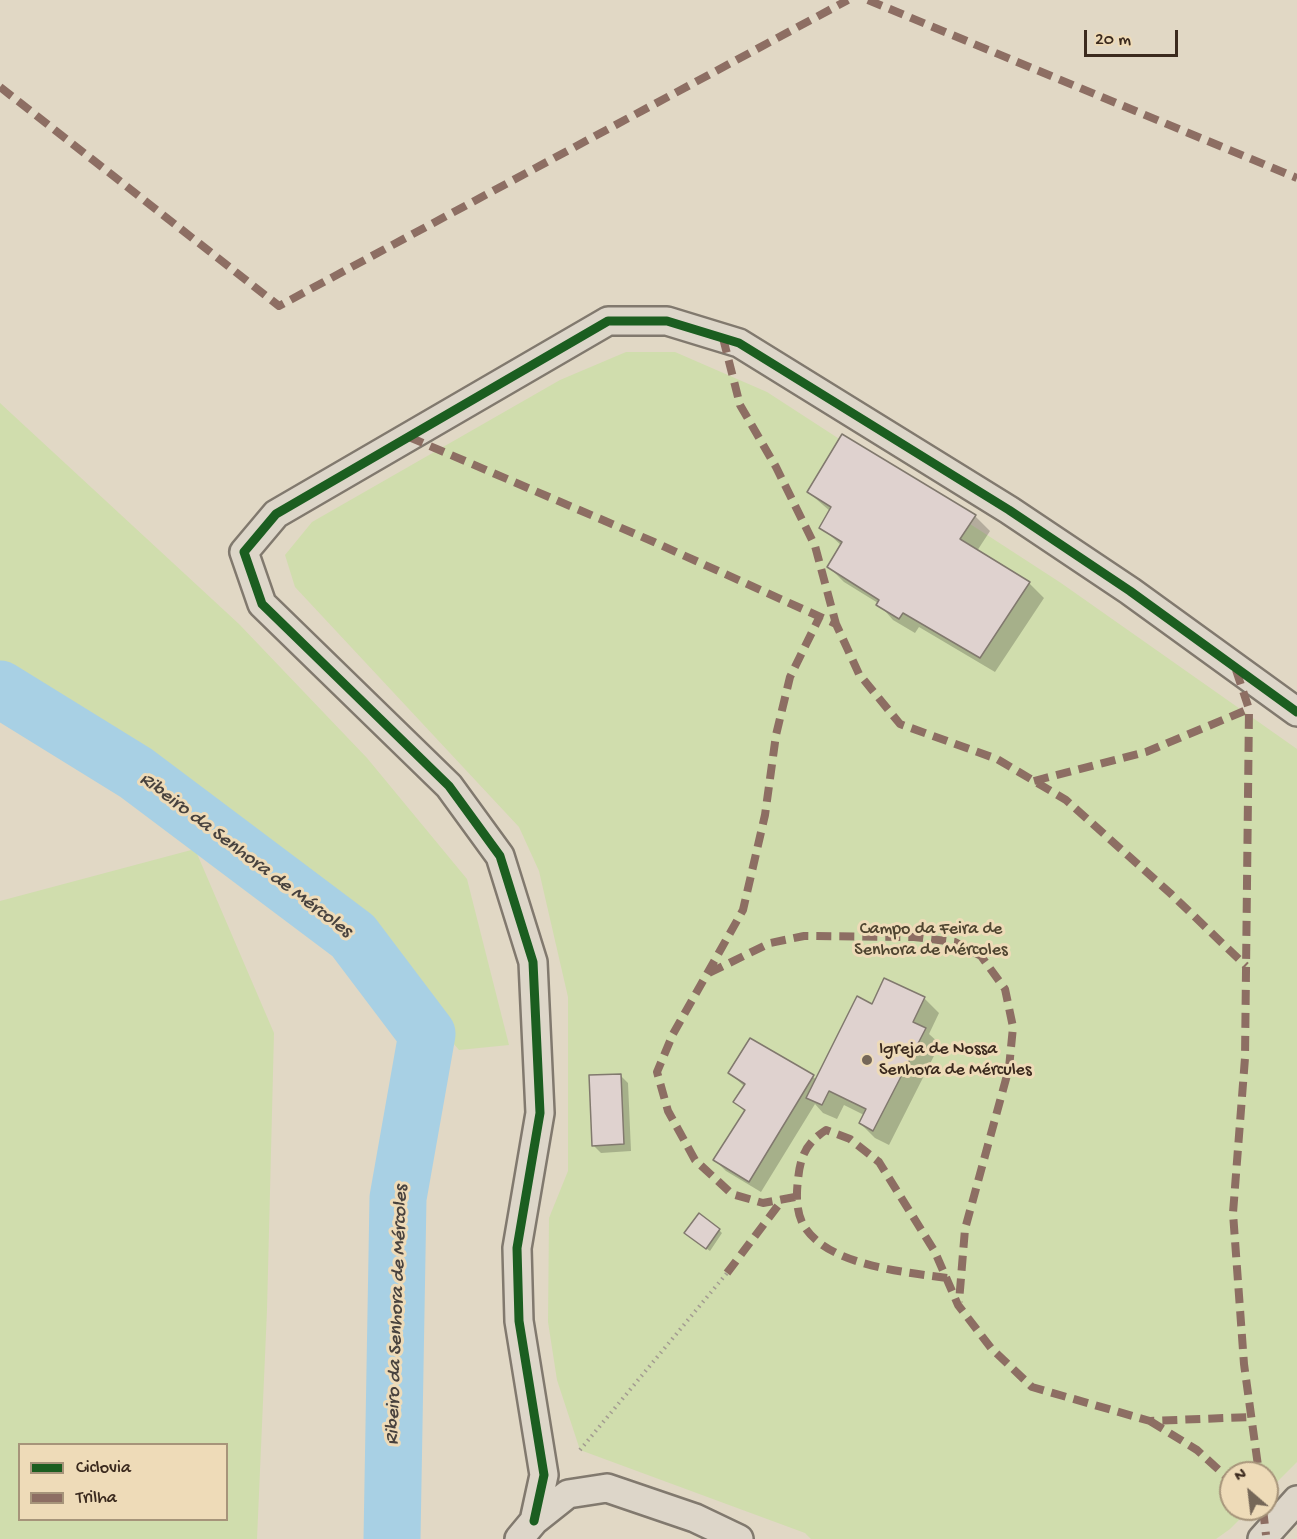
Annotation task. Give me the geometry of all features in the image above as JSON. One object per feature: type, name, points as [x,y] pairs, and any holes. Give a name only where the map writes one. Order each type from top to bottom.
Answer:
[{"type":"street","points":[[527,1530],[544,1475],[519,1321],[518,1248],[540,1113],[533,962],[500,856],[449,786],[262,604],[244,552],[276,514],[608,321],[667,321],[739,343],[1009,510],[1139,598],[1297,712]]},
{"type":"street","points":[[527,1530],[568,1494],[607,1488],[695,1518],[739,1539]]},
{"type":"street","points":[[1262,1539],[1297,1500]]},
{"type":"path","points":[[580,1450],[727,1273]]},
{"type":"green space","name":"Campo da Feira de Senhora de Mércoles","points":[[626,352],[675,352],[767,392],[1061,583],[1297,749],[1297,1462],[1279,1480],[1279,1461],[1219,1461],[1219,1521],[1238,1521],[1216,1539],[811,1539],[805,1533],[580,1450],[557,1380],[548,1322],[549,1218],[568,1171],[568,997],[539,871],[519,827],[295,587],[285,555],[312,522],[560,380]]},
{"type":"green space","points":[[0,403],[239,624],[367,758],[467,879],[509,1045],[459,1050],[326,894],[128,753],[0,672]]},
{"type":"green space","points":[[195,849],[274,1033],[267,1310],[257,1539],[0,1539],[0,901]]},
{"type":"building","points":[[842,434],[976,515],[960,539],[1030,582],[980,658],[903,613],[899,619],[876,605],[879,600],[827,567],[842,542],[819,528],[831,507],[807,492]]},
{"type":"building","name":"Igreja de Nossa Senhora de Mércules","points":[[884,978],[925,997],[913,1022],[926,1028],[873,1131],[859,1123],[866,1109],[829,1091],[822,1105],[806,1098],[857,996],[872,1004]]},
{"type":"building","points":[[750,1038],[814,1075],[749,1182],[713,1160],[745,1110],[733,1102],[745,1084],[728,1073]]},
{"type":"building","points":[[621,1074],[624,1144],[592,1146],[589,1075]]},
{"type":"building","points":[[699,1213],[720,1229],[706,1249],[684,1233]]},
{"type":"waterway","name":"Ribeiro da Senhora de Mércoles","points":[[0,689],[136,773],[353,936],[427,1034],[398,1198],[392,1539]]},
{"type":"marked path","points":[[0,87],[279,306],[848,0]]},
{"type":"marked path","points":[[868,0],[1297,178]]},
{"type":"marked path","points":[[723,338],[740,405],[776,467],[815,546],[836,624]]},
{"type":"marked path","points":[[409,437],[654,542],[836,624],[859,674],[900,724],[997,759],[1066,800],[1170,893],[1246,966]]},
{"type":"marked path","points":[[795,1197],[763,1203],[732,1194],[695,1160],[668,1111],[657,1072],[673,1034],[743,910],[765,815],[776,735],[790,677],[820,616]]},
{"type":"marked path","points":[[1236,670],[1249,709],[1245,1058],[1233,1213],[1244,1364],[1257,1461]]},
{"type":"marked path","points":[[1034,781],[1146,752],[1249,709]]},
{"type":"marked path","points":[[709,973],[770,943],[804,936],[914,937],[955,942],[981,956],[1005,989],[1013,1027],[1009,1068],[965,1229],[959,1302]]},
{"type":"marked path","points":[[947,1278],[930,1276],[891,1270],[851,1259],[833,1251],[806,1229],[799,1212],[797,1186],[800,1164],[813,1140],[826,1130],[850,1139],[879,1162],[935,1252],[958,1305],[991,1348],[1032,1387],[1150,1421],[1251,1417]]},
{"type":"marked path","points":[[727,1273],[783,1199]]},
{"type":"marked path","points":[[1150,1421],[1197,1450],[1219,1470]]},
{"type":"marked path","points":[[1264,1521],[1266,1535]]},
{"type":"cycle path","points":[[534,1521],[544,1475],[519,1321],[517,1248],[540,1113],[533,962],[500,856],[449,786],[262,604],[244,552],[276,514],[608,321],[667,321],[739,343],[1009,510],[1130,591],[1297,712]]},
{"type":"place","name":"Igreja de Nossa Senhora de Mércules","points":[[867,1060]]}]
